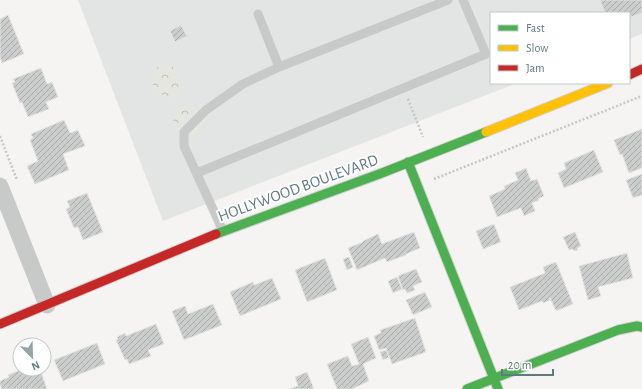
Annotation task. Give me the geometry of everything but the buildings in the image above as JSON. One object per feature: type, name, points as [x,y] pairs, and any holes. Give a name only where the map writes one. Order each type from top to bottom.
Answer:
[{"type":"street","points":[[630,75],[642,69]]},
{"type":"street","name":"HOLLYWOOD BOULEVARD","points":[[0,324],[47,306],[223,231],[382,173],[605,84]]},
{"type":"street","points":[[408,162],[498,389]]},
{"type":"street","points":[[0,186],[47,306]]},
{"type":"street","points":[[467,389],[618,330],[637,326],[642,327]]},
{"type":"lane","points":[[223,231],[184,146],[184,132],[206,110],[244,84],[279,67],[448,0]]},
{"type":"lane","points":[[197,173],[486,54],[464,0]]},
{"type":"lane","points":[[258,14],[279,67]]},
{"type":"path","points":[[404,87],[439,177]]},
{"type":"path","points":[[417,186],[642,96]]},
{"type":"shaded area","points":[[78,0],[642,0],[642,34],[630,39],[630,12],[490,12],[490,84],[514,84],[163,221]]},
{"type":"green space","points":[[166,63],[178,72],[185,86],[179,94],[172,97],[165,96],[158,92],[153,86],[152,82],[152,72],[159,66]]},
{"type":"green space","points":[[191,105],[200,111],[203,116],[204,124],[197,134],[189,137],[180,133],[176,127],[173,117],[181,110]]},
{"type":"traffic: fast","points":[[216,234],[382,173],[486,132]]},
{"type":"traffic: fast","points":[[408,162],[498,389]]},
{"type":"traffic: fast","points":[[467,389],[618,330],[637,326],[642,327]]},
{"type":"traffic: slow","points":[[486,132],[606,84]]},
{"type":"traffic: jam","points":[[630,75],[642,69]]},
{"type":"traffic: jam","points":[[0,324],[216,234]]}]
